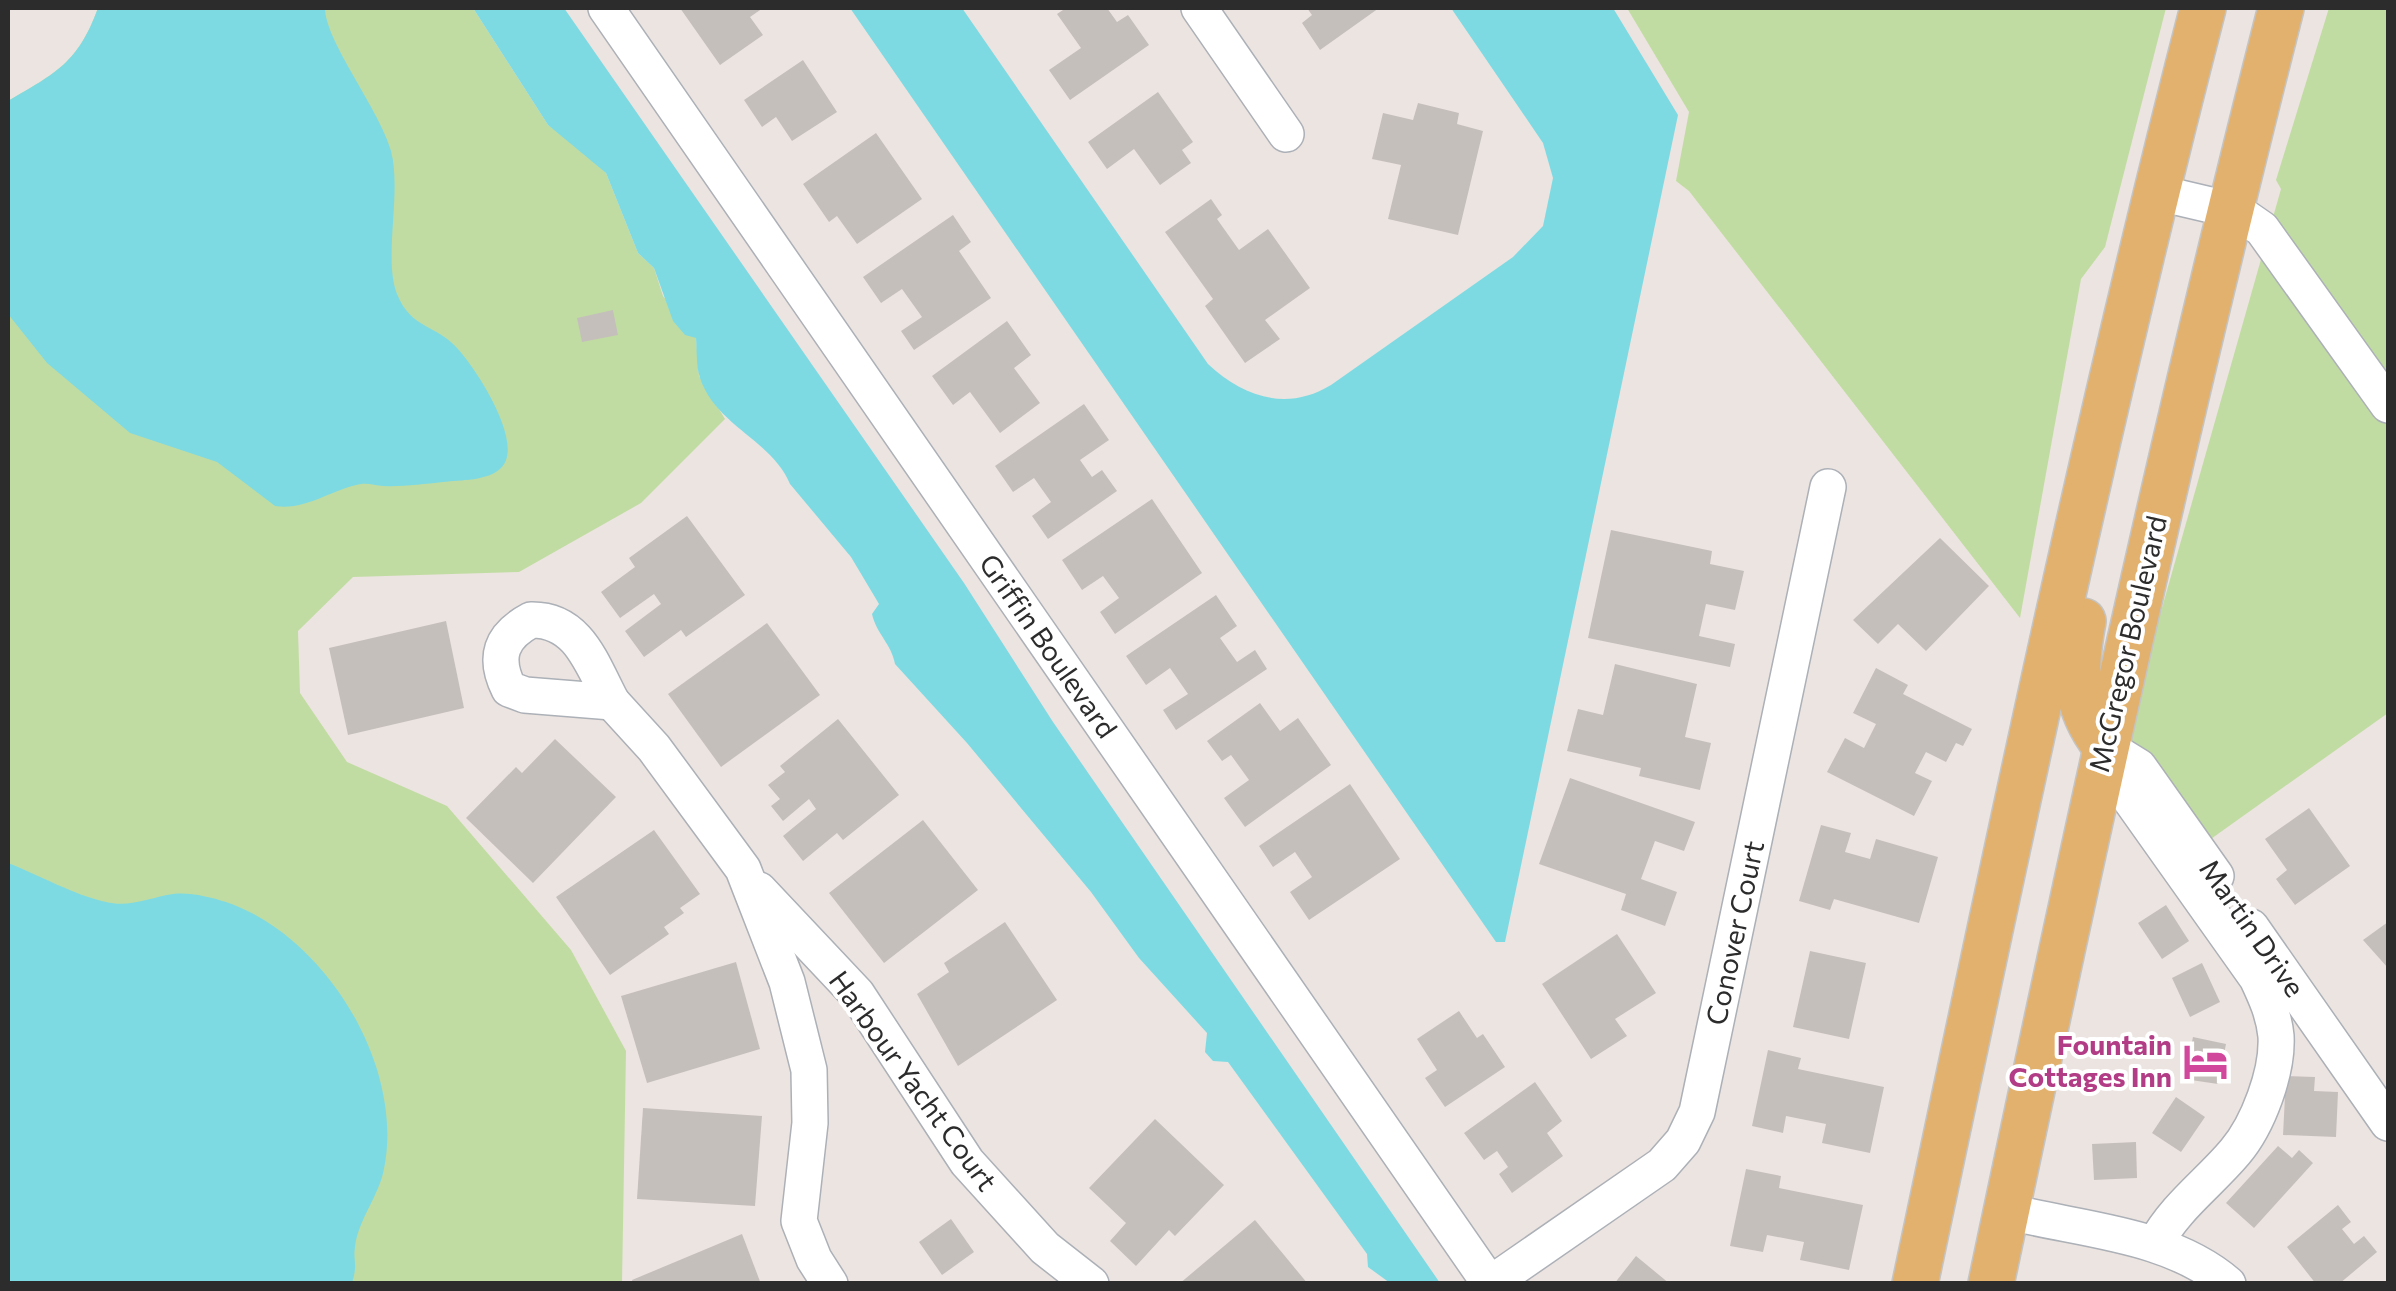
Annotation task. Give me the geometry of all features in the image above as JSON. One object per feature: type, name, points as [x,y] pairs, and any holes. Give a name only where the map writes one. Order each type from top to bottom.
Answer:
[{"type":"main road","points":[[1915,1284],[2006,844],[2155,192],[2202,8]]},
{"type":"main road","name":"McGregor Boulevard","points":[[1991,1284],[2104,746],[2280,8]]},
{"type":"main road","points":[[2104,746],[2086,722],[2076,672],[2116,442],[2108,398]]},
{"type":"street","name":"Griffin Boulevard","points":[[606,8],[1490,1284]]},
{"type":"street","points":[[1199,8],[1286,134]]},
{"type":"street","points":[[2155,192],[2230,209],[2262,229],[2388,404]]},
{"type":"street","name":"Conover Court","points":[[1490,1284],[1662,1165],[1683,1141],[1697,1112],[1828,487]]},
{"type":"street","name":"Harbour Yacht Court","points":[[612,702],[654,748],[743,869],[857,994],[967,1162],[1045,1248],[1091,1284]]},
{"type":"street","points":[[2104,746],[2125,792],[2257,978],[2270,1007],[2276,1040],[2255,1120],[2239,1147],[2170,1217],[2155,1244]]},
{"type":"street","name":"Martin Drive","points":[[2104,746],[2139,767],[2388,1123]]},
{"type":"street","name":"Harbour Yacht Court","points":[[743,869],[786,982],[809,1070],[810,1123],[800,1221],[814,1259],[830,1284]]},
{"type":"street","points":[[2006,1212],[2155,1244],[2187,1256],[2228,1284]]},
{"type":"green space","points":[[98,8],[473,8],[548,125],[587,152],[606,173],[638,253],[654,268],[663,296],[696,338],[699,376],[725,419],[641,503],[519,572],[353,577],[298,631],[300,693],[347,762],[447,806],[571,950],[626,1051],[622,1283],[8,1283],[8,101],[64,65],[82,42]]},
{"type":"green space","points":[[1627,8],[2166,8],[2105,247],[2081,279],[2020,618],[1689,191],[1676,181],[1689,112]]},
{"type":"green space","points":[[2329,8],[2388,8],[2388,713],[2208,841],[2123,745],[2281,189],[2276,180]]},
{"type":"water","points":[[98,8],[325,8],[334,38],[391,151],[395,186],[392,262],[397,294],[409,314],[449,341],[475,371],[503,424],[507,457],[501,468],[466,480],[398,486],[361,484],[308,503],[275,506],[217,462],[130,433],[47,363],[8,314],[8,101],[64,65],[82,42]]},
{"type":"water","points":[[473,8],[564,8],[964,583],[1053,722],[1440,1283],[1390,1283],[1368,1267],[1367,1254],[1228,1062],[1213,1061],[1205,1052],[1207,1033],[1139,958],[1091,892],[967,743],[895,664],[872,614],[879,604],[851,557],[771,456],[718,409],[708,395],[699,373],[696,338],[685,335],[673,321],[654,268],[638,253],[606,173],[548,125]]},
{"type":"water","points":[[850,8],[962,8],[1208,364],[1236,385],[1282,399],[1298,398],[1331,385],[1513,257],[1543,226],[1553,178],[1543,143],[1451,8],[1613,8],[1678,115],[1505,942],[1496,942]]},
{"type":"water","points":[[8,863],[69,890],[115,904],[180,894],[226,902],[262,919],[295,943],[325,974],[350,1009],[369,1048],[382,1088],[387,1129],[384,1169],[357,1237],[352,1283],[8,1283]]},
{"type":"building","points":[[680,8],[763,8],[750,17],[763,35],[720,65]]},
{"type":"building","points":[[1066,8],[1107,8],[1117,22],[1128,15],[1149,45],[1070,100],[1049,70],[1081,48],[1057,14]]},
{"type":"building","points":[[1307,8],[1379,8],[1320,50],[1302,23],[1312,15]]},
{"type":"building","points":[[803,60],[837,112],[792,141],[776,117],[762,127],[744,100]]},
{"type":"building","points":[[1158,92],[1193,142],[1182,150],[1191,163],[1160,185],[1134,149],[1107,169],[1088,142]]},
{"type":"building","points":[[1418,103],[1459,113],[1457,124],[1483,131],[1458,235],[1388,219],[1401,165],[1372,159],[1383,113],[1413,120]]},
{"type":"building","points":[[876,133],[922,199],[857,244],[837,216],[829,222],[803,184]]},
{"type":"building","points":[[1211,199],[1222,215],[1217,219],[1239,250],[1268,229],[1310,288],[1265,320],[1280,339],[1245,363],[1205,306],[1213,299],[1165,232]]},
{"type":"building","points":[[953,215],[971,242],[959,251],[991,298],[914,350],[901,331],[922,317],[902,289],[881,303],[863,277]]},
{"type":"building","points":[[613,310],[618,335],[582,342],[577,318]]},
{"type":"building","points":[[1007,321],[1031,355],[1014,368],[1040,403],[1000,433],[970,392],[953,405],[932,376]]},
{"type":"building","points":[[1084,404],[1109,440],[1080,460],[1092,477],[1102,470],[1117,491],[1048,539],[1032,516],[1051,502],[1034,478],[1013,492],[995,466]]},
{"type":"building","points":[[1152,499],[1202,573],[1115,634],[1100,612],[1119,598],[1103,576],[1082,590],[1062,560]]},
{"type":"building","points":[[687,516],[745,595],[686,637],[681,630],[644,657],[625,631],[661,604],[654,594],[620,618],[601,592],[635,567],[629,558]]},
{"type":"building","points":[[1611,530],[1712,551],[1710,564],[1744,571],[1735,610],[1706,604],[1699,636],[1735,644],[1730,667],[1588,638]]},
{"type":"building","points":[[1940,538],[1989,586],[1926,651],[1898,624],[1878,644],[1853,620]]},
{"type":"building","points":[[1216,595],[1237,626],[1220,638],[1237,662],[1255,650],[1267,669],[1176,730],[1163,710],[1188,694],[1170,668],[1146,685],[1126,656]]},
{"type":"building","points":[[446,621],[464,708],[348,735],[329,648]]},
{"type":"building","points":[[767,623],[820,695],[721,767],[668,694]]},
{"type":"building","points":[[1615,664],[1697,684],[1685,737],[1711,743],[1700,790],[1639,776],[1641,768],[1567,751],[1578,709],[1603,715]]},
{"type":"building","points":[[1876,668],[1908,685],[1903,694],[1972,729],[1963,746],[1956,743],[1946,762],[1926,752],[1915,773],[1932,781],[1914,816],[1827,772],[1845,738],[1864,748],[1876,724],[1853,713]]},
{"type":"building","points":[[1260,703],[1280,731],[1298,718],[1331,765],[1245,827],[1224,798],[1249,780],[1231,755],[1222,761],[1207,741]]},
{"type":"building","points":[[838,719],[899,795],[843,840],[837,833],[803,861],[783,836],[816,809],[809,799],[783,821],[771,806],[780,799],[768,785],[785,772],[780,766]]},
{"type":"building","points":[[555,739],[616,797],[533,883],[466,818],[516,767],[522,773]]},
{"type":"building","points":[[1570,778],[1695,822],[1684,851],[1655,841],[1641,879],[1677,892],[1665,926],[1621,910],[1626,894],[1539,864]]},
{"type":"building","points":[[1350,784],[1400,859],[1309,920],[1290,892],[1312,877],[1295,852],[1273,867],[1259,846]]},
{"type":"building","points":[[2309,808],[2350,866],[2295,905],[2276,879],[2287,870],[2265,839]]},
{"type":"building","points":[[923,820],[978,890],[884,963],[829,893]]},
{"type":"building","points":[[1821,825],[1851,833],[1845,852],[1870,859],[1876,839],[1938,857],[1919,923],[1834,899],[1830,910],[1799,901]]},
{"type":"building","points":[[654,830],[700,894],[680,908],[684,913],[664,927],[669,934],[610,975],[556,897]]},
{"type":"building","points":[[2166,905],[2189,941],[2162,959],[2138,923]]},
{"type":"building","points":[[1005,922],[1057,1000],[958,1066],[917,994],[949,972],[944,963]]},
{"type":"building","points":[[2388,922],[2388,968],[2363,940]]},
{"type":"building","points":[[1617,934],[1656,993],[1615,1019],[1627,1036],[1591,1059],[1542,984]]},
{"type":"building","points":[[1810,951],[1866,963],[1849,1039],[1793,1027]]},
{"type":"building","points":[[736,962],[760,1049],[647,1083],[621,996]]},
{"type":"building","points":[[2202,963],[2220,1002],[2190,1017],[2172,978]]},
{"type":"building","points":[[1459,1011],[1477,1038],[1483,1034],[1505,1067],[1445,1107],[1425,1078],[1437,1070],[1417,1039]]},
{"type":"building","name":"Fountain Cottages Inn","points":[[2193,1037],[2226,1044],[2218,1084],[2184,1079]]},
{"type":"building","points":[[1768,1050],[1801,1058],[1798,1069],[1884,1087],[1870,1153],[1822,1143],[1826,1124],[1786,1116],[1783,1133],[1752,1126]]},
{"type":"building","points":[[2286,1076],[2315,1077],[2314,1091],[2338,1092],[2336,1137],[2283,1135]]},
{"type":"building","points":[[1535,1082],[1562,1121],[1547,1133],[1563,1156],[1512,1193],[1499,1174],[1508,1167],[1497,1151],[1484,1160],[1464,1133]]},
{"type":"building","points":[[2176,1097],[2205,1117],[2181,1152],[2152,1133]]},
{"type":"building","points":[[643,1108],[762,1116],[755,1206],[637,1199]]},
{"type":"building","points":[[1155,1119],[1224,1185],[1175,1236],[1169,1230],[1136,1266],[1110,1241],[1126,1223],[1089,1188]]},
{"type":"building","points":[[2136,1142],[2137,1178],[2094,1180],[2092,1144]]},
{"type":"building","points":[[2278,1146],[2292,1158],[2299,1150],[2313,1163],[2254,1228],[2226,1203]]},
{"type":"building","points":[[1746,1169],[1781,1176],[1779,1188],[1863,1205],[1849,1270],[1800,1260],[1804,1242],[1767,1235],[1763,1252],[1730,1246]]},
{"type":"building","points":[[2338,1205],[2351,1222],[2342,1229],[2354,1244],[2364,1236],[2377,1252],[2339,1284],[2316,1284],[2287,1247]]},
{"type":"building","points":[[951,1219],[974,1252],[942,1275],[919,1242]]},
{"type":"building","points":[[1255,1220],[1308,1284],[1179,1284]]},
{"type":"building","points":[[742,1234],[761,1284],[633,1284],[632,1280]]},
{"type":"building","points":[[1636,1256],[1670,1284],[1614,1284]]},
{"type":"place","name":"Fountain Cottages Inn","points":[[2205,1061]]}]
